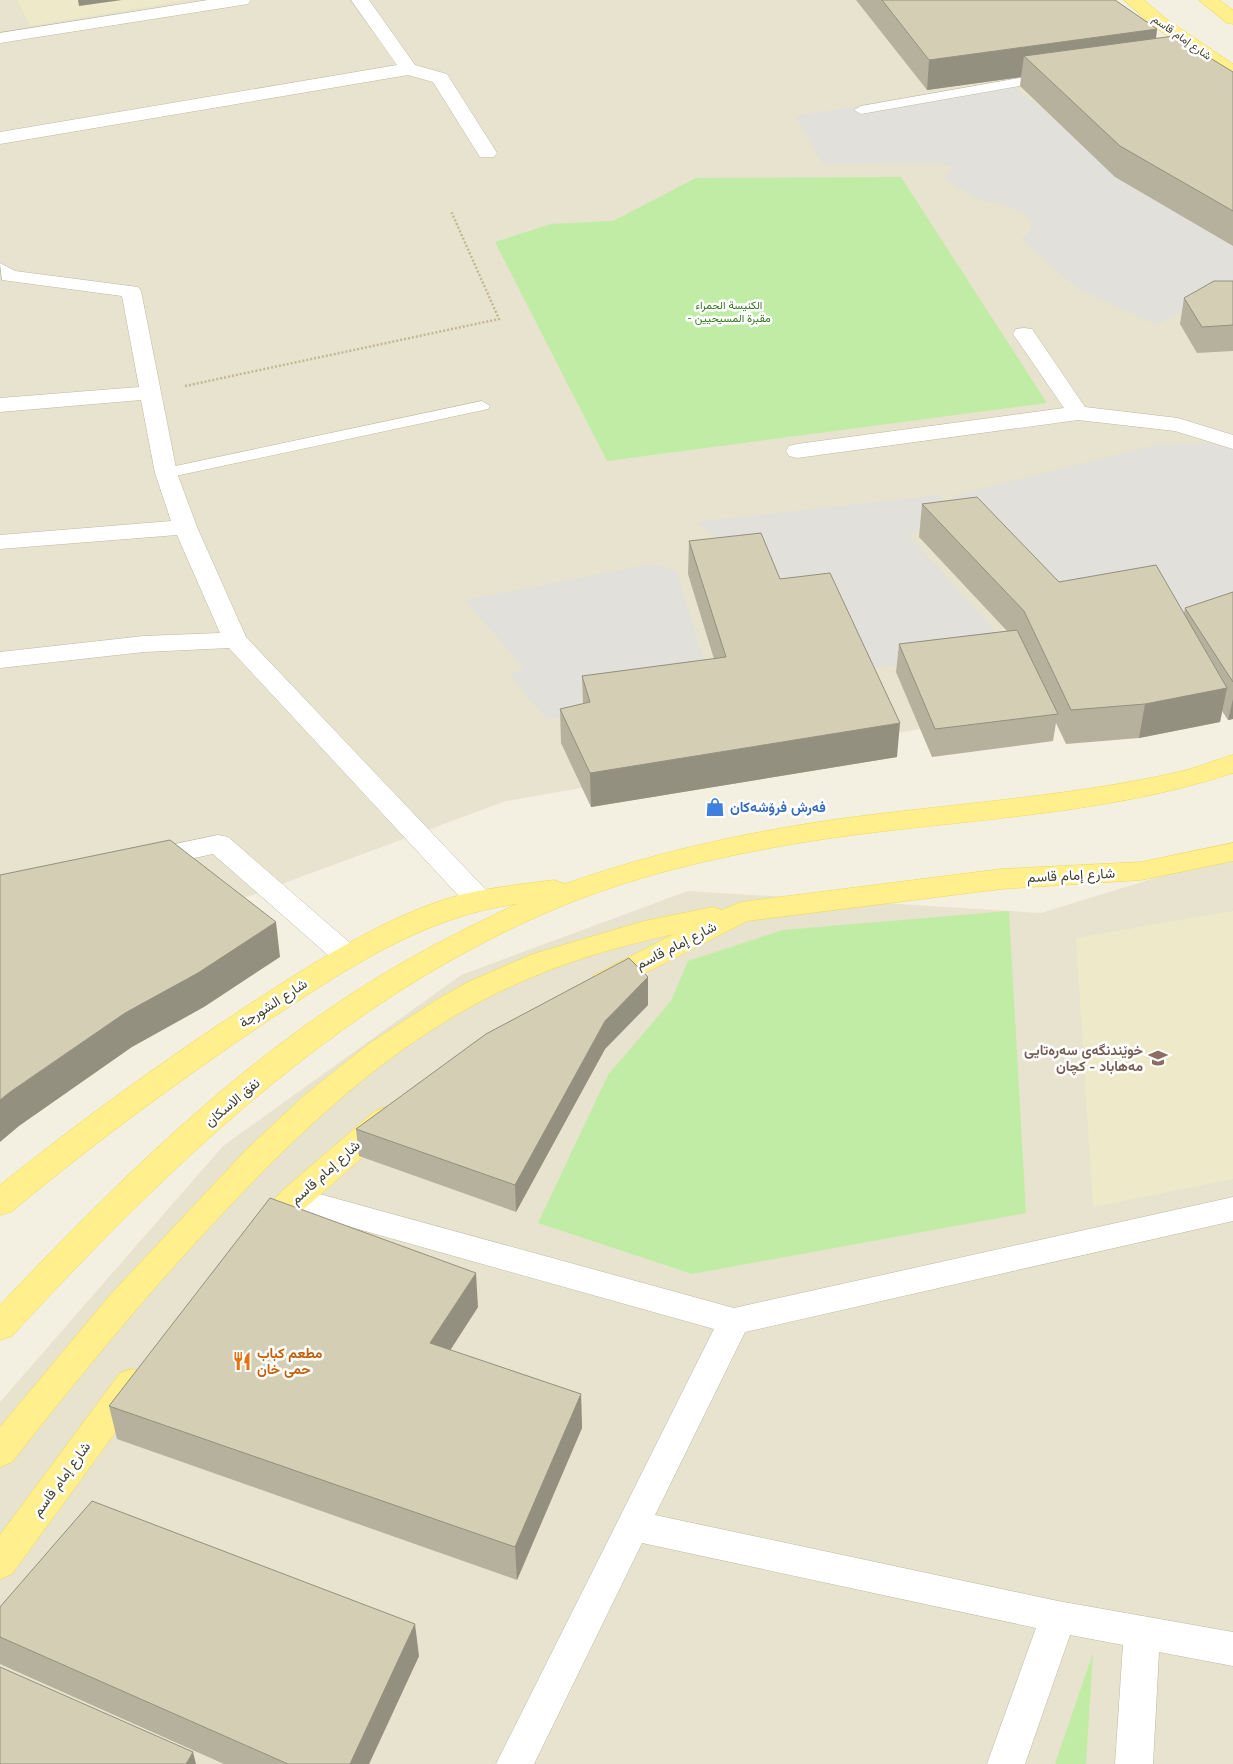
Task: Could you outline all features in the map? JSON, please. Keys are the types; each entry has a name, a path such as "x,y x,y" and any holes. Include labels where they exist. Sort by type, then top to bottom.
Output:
{"main road":[{"name":"شارع إمام قاسم","path":"1132,0 1200,51 1233,72"},
{"path":"1208,0 1233,19"},
{"path":"586,887 620,874 749,843 932,816 1105,795 1176,782 1233,764"},
{"name":"شارع إمام قاسم","path":"580,995 741,912 1001,879 1141,871 1233,852"},
{"name":"شارع الشورجة","path":"0,1203 104,1120 187,1060 347,956 426,918 479,900 586,887"},
{"name":"نفق الاسكان","path":"0,1327 113,1210 240,1094 366,999 407,973 500,923 538,905 586,887"},
{"path":"0,1452 126,1297 228,1187 308,1110 392,1041 449,1005 488,985 586,946 636,933 741,912"},
{"name":"شارع إمام قاسم","path":"245,1249 294,1199 344,1154 408,1101"},
{"name":"شارع إمام قاسم","path":"0,1563 151,1358"}],"street":[{"path":"0,38 242,0"},
{"path":"360,0 409,69"},
{"path":"0,138 409,69 440,78 487,153"},
{"path":"0,269 9,276 132,292 166,473 185,527 235,640 479,900"},
{"path":"1024,334 1078,413"},
{"path":"0,405 150,393"},
{"path":"797,451 1078,413 1178,425 1233,442"},
{"path":"0,542 185,527"},
{"path":"0,660 144,644 235,640"},
{"path":"123,864 218,844 347,956"},
{"path":"294,1199 734,1321 1233,1209"},
{"path":"515,1764 734,1321"},
{"path":"633,1526 1058,1617 1233,1649"},
{"path":"1006,1764 1058,1617"},
{"path":"1134,1764 1142,1633"}],"lane":[{"path":"1181,54 1200,51"},
{"path":"861,110 1065,74"},
{"path":"166,473 482,406"}],"path":[{"path":"150,393 499,319 451,210"}],"shaded area":[{"path":"0,0 999,0 1233,167 1233,658 995,716 506,801 25,979 0,1003"},
{"path":"17,0 188,0 30,26"},
{"path":"1007,83 1233,247 1233,297 1194,305 1157,325 1077,288 1021,239 1031,230 1031,222 1025,213 998,203 982,201 944,179 954,167 939,163 823,164 795,116"},
{"path":"1216,443 1233,448 1233,616 1057,609 952,496 1156,445"},
{"path":"939,495 963,522 908,534 1012,650 866,669 785,605 719,538 695,522"},
{"path":"652,564 676,570 712,686 548,720 509,675 524,668 465,600"},
{"path":"1233,854 1233,1764 0,1764 0,1402 223,1146 461,975 688,891 1041,913"},
{"name":"خوێندنگەی سەرەتایی مەهاباد - کچان","path":"1233,911 1233,1179 1093,1207 1076,938"}],"green space":[{"name":"الكنيسة الحمراء - مقبرة المسيحيين","path":"901,177 1047,403 607,461 495,242 551,224 613,221 696,178"},
{"path":"1009,911 1026,1213 692,1274 538,1223 608,1075 671,1001 688,961 783,930"},
{"path":"1093,1653 1086,1764 1055,1764"}],"building":[{"path":"882,0 1115,0 1157,29 929,60"},
{"path":"1174,36 1233,72 1233,211 1120,146 1024,56"},
{"path":"1214,281 1233,281 1233,325 1202,327 1184,298"},
{"path":"977,497 1059,582 1156,565 1227,688 1145,704 1071,710 1024,611 922,504"},
{"path":"761,533 780,579 830,573 900,723 590,773 560,709 590,702 582,676 726,657 689,541"},
{"path":"1233,592 1233,682 1185,608"},
{"path":"1017,630 1058,714 935,729 899,644"},
{"path":"170,840 276,922 198,973 125,1013 0,1100 0,875"},
{"path":"629,958 648,977 605,1021 515,1185 356,1129 486,1034"},
{"path":"270,1198 476,1273 430,1343 581,1394 515,1547 109,1406"},
{"path":"92,1501 415,1624 350,1764 288,1764 0,1637 0,1607"},
{"path":"0,1667 193,1752 186,1764 0,1764"}],"place":[{"name":"فەرش فرۆشەکان","path":"715,807"},
{"name":"خوێندنگەی سەرەتایی مەهاباد - کچان","path":"1158,1058"},
{"name":"مطعم كباب حمى خان","path":"242,1361"}]}
